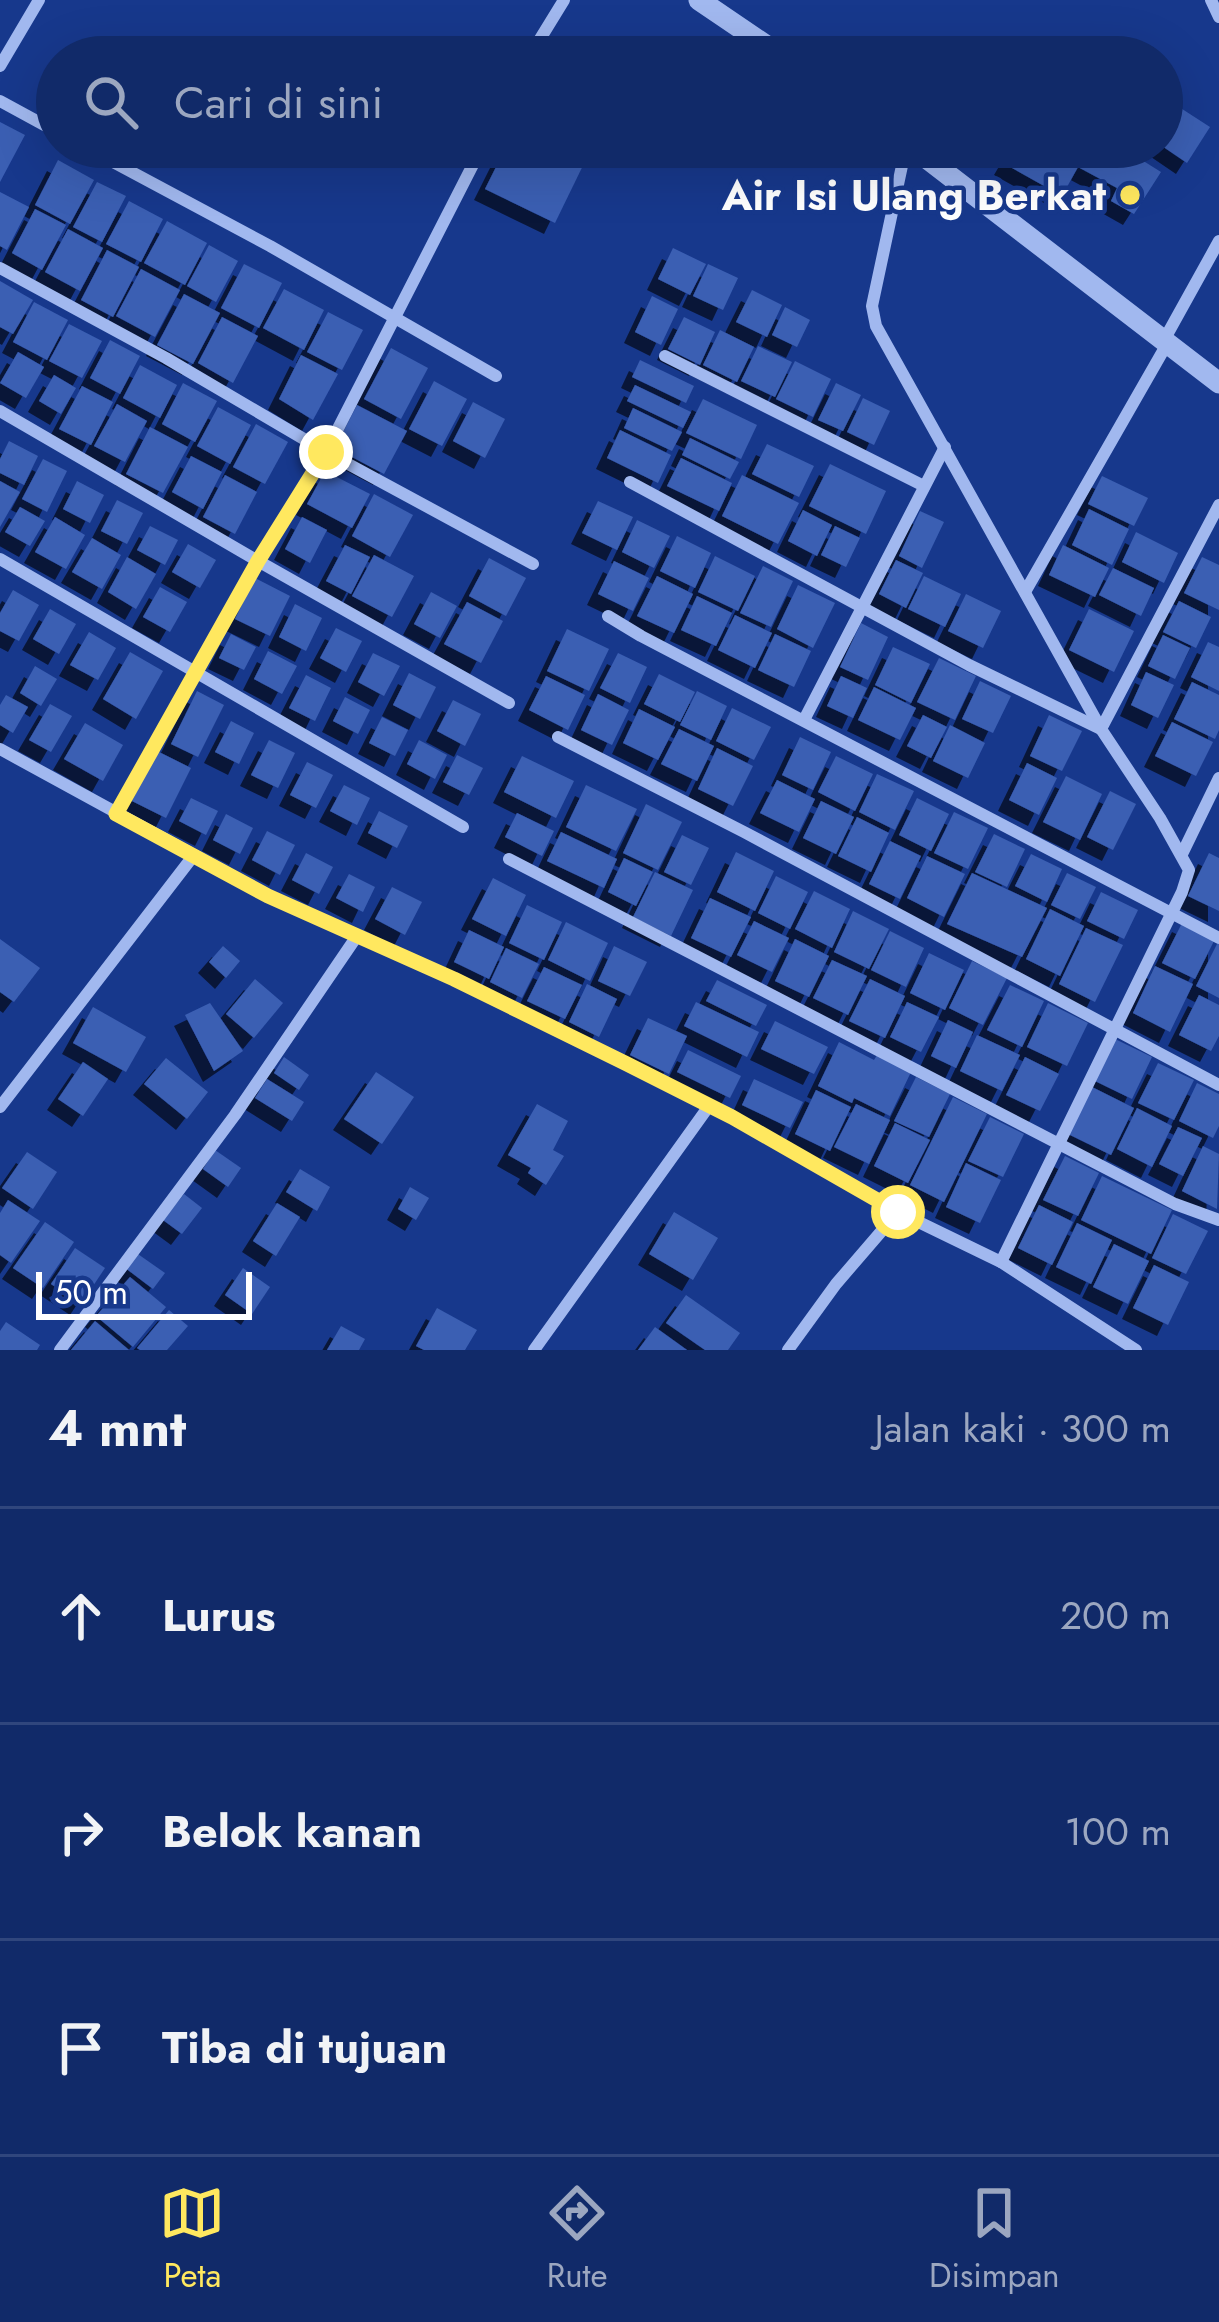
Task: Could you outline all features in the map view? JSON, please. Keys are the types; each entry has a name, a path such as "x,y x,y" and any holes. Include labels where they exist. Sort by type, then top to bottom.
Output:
{"street":[{"path":"0,66 39,0"},
{"path":"542,36 564,0"},
{"path":"699,0 722,7 757,36"},
{"path":"1211,0 1219,17"},
{"path":"0,101 36,121"},
{"path":"124,168 496,376"},
{"path":"116,814 258,561 326,452 472,168"},
{"path":"904,168 873,316 1101,729 1189,870 1172,914 1001,1262"},
{"path":"936,168 1219,383"},
{"path":"1025,592 1219,241"},
{"path":"0,268 533,564"},
{"path":"664,356 924,486"},
{"path":"0,411 509,704"},
{"path":"803,720 945,447"},
{"path":"630,482 970,665 1101,729"},
{"path":"1101,729 1219,505"},
{"path":"0,559 463,826"},
{"path":"608,616 1219,938"},
{"path":"558,737 1219,1085"},
{"path":"0,749 268,896 454,979 710,1106 898,1212 1001,1262 1136,1350"},
{"path":"1181,854 1218,783"},
{"path":"0,1107 194,855"},
{"path":"509,859 1175,1204 1219,1220"},
{"path":"60,1350 235,1114 357,936"},
{"path":"534,1350 710,1106"},
{"path":"788,1350 836,1284 898,1212"}],"building":[{"path":"1183,110 1210,127 1187,163 1183,160"},
{"path":"0,122 25,135 0,182"},
{"path":"54,168 72,168 94,180 70,224 35,205"},
{"path":"496,168 582,168 555,223 485,189"},
{"path":"1012,168 1077,168 1062,196"},
{"path":"1080,168 1155,168 1161,172 1134,214 1111,201 1117,188"},
{"path":"97,182 126,196 102,242 73,227"},
{"path":"0,192 29,207 7,250 0,246"},
{"path":"129,201 163,219 141,262 106,244"},
{"path":"35,209 66,225 42,270 12,253"},
{"path":"167,221 207,243 185,285 144,263"},
{"path":"68,229 103,248 80,291 45,272"},
{"path":"209,245 238,261 216,302 187,286"},
{"path":"673,248 706,264 690,295 658,279"},
{"path":"107,250 139,267 113,317 81,300"},
{"path":"244,264 282,283 259,328 221,308"},
{"path":"708,264 738,278 723,310 693,296"},
{"path":"141,269 180,290 155,337 116,316"},
{"path":"0,281 33,300 13,334 0,327"},
{"path":"284,289 324,310 304,350 263,328"},
{"path":"752,290 782,305 767,337 736,322"},
{"path":"184,294 220,313 193,364 157,345"},
{"path":"652,296 678,309 661,345 635,332"},
{"path":"34,302 68,320 47,360 13,342"},
{"path":"785,307 810,320 797,347 772,335"},
{"path":"328,312 363,330 342,370 307,352"},
{"path":"222,317 258,336 233,383 198,363"},
{"path":"684,317 715,332 700,365 668,349"},
{"path":"69,324 102,341 82,378 49,361"},
{"path":"720,330 754,347 737,382 703,365"},
{"path":"110,340 140,356 120,394 90,378"},
{"path":"758,346 792,362 775,397 741,381"},
{"path":"391,348 428,368 401,419 364,399"},
{"path":"18,352 44,367 26,398 0,383"},
{"path":"301,355 338,374 313,420 279,399"},
{"path":"640,360 694,386 686,403 632,377"},
{"path":"795,361 831,379 813,417 776,399"},
{"path":"140,365 177,385 160,418 123,398"},
{"path":"54,375 76,388 61,414 39,401"},
{"path":"434,381 467,399 442,446 409,429"},
{"path":"183,383 217,401 195,442 162,424"},
{"path":"836,383 861,395 843,431 818,420"},
{"path":"635,385 691,412 683,428 627,401"},
{"path":"82,386 113,402 91,445 59,429"},
{"path":"863,398 890,411 874,445 847,432"},
{"path":"703,399 757,425 741,459 686,433"},
{"path":"473,402 505,419 485,458 453,441"},
{"path":"117,404 147,421 125,462 94,446"},
{"path":"357,405 407,431 384,474 335,448"},
{"path":"218,407 251,425 230,464 197,446"},
{"path":"633,408 682,432 672,451 624,428"},
{"path":"256,424 288,442 265,484 233,467"},
{"path":"150,427 188,447 163,493 126,474"},
{"path":"620,430 671,455 658,483 607,458"},
{"path":"690,438 739,462 730,479 682,455"},
{"path":"9,441 38,456 24,485 0,473 0,459"},
{"path":"767,444 814,466 799,497 752,474"},
{"path":"191,456 222,472 203,509 172,492"},
{"path":"681,458 732,483 719,511 667,486"},
{"path":"43,459 67,471 47,512 22,499"},
{"path":"830,464 886,491 866,534 809,506"},
{"path":"325,471 370,494 352,528 307,504"},
{"path":"225,475 257,492 235,534 203,517"},
{"path":"742,475 799,503 778,544 722,516"},
{"path":"1102,476 1148,498 1134,526 1088,504"},
{"path":"0,481 20,492 0,527"},
{"path":"77,481 104,495 90,523 63,509"},
{"path":"374,494 413,515 390,557 352,536"},
{"path":"117,500 143,513 127,544 101,531"},
{"path":"598,501 633,517 617,550 582,533"},
{"path":"20,507 45,521 30,546 5,532"},
{"path":"1089,509 1129,529 1112,565 1072,545"},
{"path":"803,510 832,525 817,556 788,541"},
{"path":"920,511 944,522 922,568 899,556"},
{"path":"55,517 85,535 66,569 35,552"},
{"path":"302,517 327,530 310,563 285,549"},
{"path":"637,520 670,536 654,568 622,552"},
{"path":"150,526 178,540 165,565 137,550"},
{"path":"835,526 860,538 846,567 821,555"},
{"path":"1136,532 1178,553 1164,583 1122,562"},
{"path":"677,536 711,553 695,588 660,571"},
{"path":"92,538 121,555 102,589 72,572"},
{"path":"188,544 216,560 200,588 172,572"},
{"path":"345,545 370,557 351,594 326,581"},
{"path":"1063,545 1109,568 1095,597 1049,575"},
{"path":"374,555 414,576 392,617 352,596"},
{"path":"715,556 755,576 738,611 698,592"},
{"path":"127,557 156,574 136,609 108,592"},
{"path":"1202,557 1219,565 1219,610 1184,593"},
{"path":"489,558 526,578 506,616 469,596"},
{"path":"896,560 923,573 906,608 879,594"},
{"path":"614,561 649,578 633,611 598,594"},
{"path":"763,566 793,581 771,627 740,613"},
{"path":"1113,568 1154,588 1141,616 1099,595"},
{"path":"657,576 693,594 674,633 637,616"},
{"path":"924,576 961,594 945,627 908,609"},
{"path":"255,578 290,596 270,636 235,619"},
{"path":"798,585 835,603 813,648 777,629"},
{"path":"160,587 187,602 170,632 143,617"},
{"path":"13,590 39,605 19,641 0,631 0,613"},
{"path":"431,592 457,606 440,638 414,624"},
{"path":"966,594 1001,611 983,648 948,631"},
{"path":"697,596 732,613 716,646 681,630"},
{"path":"1179,601 1211,617 1196,648 1163,632"},
{"path":"467,602 503,621 481,663 444,644"},
{"path":"295,604 322,618 306,651 279,637"},
{"path":"50,609 76,624 59,654 33,639"},
{"path":"1089,609 1134,631 1114,672 1069,650"},
{"path":"735,615 772,633 755,668 718,650"},
{"path":"861,623 888,637 868,680 840,667"},
{"path":"336,628 362,641 346,672 320,658"},
{"path":"567,629 609,649 589,691 547,671"},
{"path":"89,632 116,648 98,680 70,665"},
{"path":"231,634 256,647 244,670 219,658"},
{"path":"775,634 811,651 794,687 758,670"},
{"path":"1163,635 1190,648 1175,679 1148,666"},
{"path":"1208,642 1219,647 1219,691 1191,677"},
{"path":"893,647 930,664 911,703 875,685"},
{"path":"268,651 297,666 282,694 254,679"},
{"path":"130,652 163,671 136,719 103,699"},
{"path":"373,653 400,666 384,696 358,682"},
{"path":"618,653 647,667 630,703 600,688"},
{"path":"939,658 976,676 955,720 917,702"},
{"path":"35,666 57,679 41,706 20,693"},
{"path":"1146,672 1174,685 1158,718 1131,705"},
{"path":"409,673 436,687 420,719 393,705"},
{"path":"659,674 695,692 680,722 644,704"},
{"path":"306,675 331,688 315,721 289,708"},
{"path":"546,676 585,695 568,730 529,710"},
{"path":"841,676 867,688 853,718 827,706"},
{"path":"980,681 1011,696 993,733 962,719"},
{"path":"1192,682 1219,695 1215,739 1174,719"},
{"path":"874,687 916,708 900,740 858,720"},
{"path":"197,691 224,705 198,757 171,744"},
{"path":"697,691 727,706 711,740 680,725"},
{"path":"598,694 629,710 612,745 581,730"},
{"path":"6,695 28,707 13,733 0,725 0,705"},
{"path":"345,697 370,710 358,734 333,721"},
{"path":"453,700 481,714 465,746 437,731"},
{"path":"50,704 72,716 51,752 29,740"},
{"path":"732,708 771,727 754,760 716,741"},
{"path":"639,709 675,727 658,760 623,743"},
{"path":"923,715 947,727 931,758 907,746"},
{"path":"1049,715 1082,731 1062,771 1030,756"},
{"path":"382,717 408,730 395,756 369,743"},
{"path":"231,721 254,733 239,764 215,752"},
{"path":"1172,722 1213,742 1196,776 1155,756"},
{"path":"85,723 123,745 103,781 64,759"},
{"path":"950,725 985,743 968,778 933,761"},
{"path":"679,729 714,746 697,781 661,764"},
{"path":"800,737 831,752 813,790 782,775"},
{"path":"269,740 295,753 278,788 251,775"},
{"path":"419,740 447,755 435,779 407,764"},
{"path":"717,748 753,766 733,806 698,789"},
{"path":"157,751 191,768 166,818 132,801"},
{"path":"457,755 483,768 469,795 443,782"},
{"path":"522,756 574,781 556,818 504,792"},
{"path":"836,756 873,774 855,811 818,792"},
{"path":"307,762 333,775 316,808 290,795"},
{"path":"1027,763 1057,778 1039,815 1009,800"},
{"path":"877,774 914,791 895,830 859,812"},
{"path":"1066,776 1102,794 1080,840 1043,822"},
{"path":"777,780 815,799 799,832 760,813"},
{"path":"344,785 370,798 357,825 330,811"},
{"path":"586,785 637,809 616,851 566,827"},
{"path":"1110,791 1136,804 1113,850 1087,837"},
{"path":"191,798 218,811 206,835 179,821"},
{"path":"917,798 949,814 931,851 899,835"},
{"path":"821,801 854,817 836,854 803,838"},
{"path":"646,804 682,822 658,870 623,853"},
{"path":"379,811 408,826 397,848 368,833"},
{"path":"954,812 988,828 968,869 934,853"},
{"path":"517,813 554,831 542,856 505,837"},
{"path":"226,814 253,828 240,854 213,840"},
{"path":"857,817 889,833 871,872 838,856"},
{"path":"267,831 295,845 280,875 252,860"},
{"path":"561,832 617,859 604,888 547,861"},
{"path":"994,834 1025,849 1007,887 975,872"},
{"path":"682,835 709,848 691,885 664,872"},
{"path":"890,841 921,856 900,899 869,884"},
{"path":"736,852 774,871 755,911 717,892"},
{"path":"306,853 333,867 319,894 292,880"},
{"path":"1209,853 1219,858 1219,911 1188,896"},
{"path":"1031,854 1062,869 1047,902 1015,886"},
{"path":"927,856 965,874 944,917 907,898"},
{"path":"624,858 653,872 636,906 608,892"},
{"path":"655,872 693,890 671,936 633,917"},
{"path":"972,873 1047,908 1022,957 947,924"},
{"path":"1067,873 1096,887 1080,919 1051,905"},
{"path":"349,874 375,887 363,912 336,898"},
{"path":"776,876 808,892 790,929 758,913"},
{"path":"493,878 526,895 506,936 472,919"},
{"path":"392,887 422,902 405,935 375,919"},
{"path":"814,891 850,909 832,948 795,929"},
{"path":"1101,892 1138,910 1124,939 1087,921"},
{"path":"710,898 751,917 731,957 691,938"},
{"path":"527,905 562,922 544,960 509,943"},
{"path":"1050,909 1084,926 1060,976 1026,959"},
{"path":"853,911 889,929 869,969 834,952"},
{"path":"754,921 789,938 772,972 737,955"},
{"path":"1183,921 1216,937 1195,979 1162,963"},
{"path":"566,922 608,943 590,981 548,960"},
{"path":"1086,928 1123,945 1095,1002 1059,984"},
{"path":"469,930 504,947 489,979 454,962"},
{"path":"890,931 924,948 906,987 871,970"},
{"path":"0,939 40,968 14,1002 0,992"},
{"path":"795,939 829,956 809,997 775,981"},
{"path":"1219,940 1219,998 1196,986"},
{"path":"223,946 240,961 226,978 209,962"},
{"path":"614,946 647,962 630,996 598,981"},
{"path":"506,948 539,964 522,998 490,982"},
{"path":"929,953 964,970 945,1010 910,993"},
{"path":"832,960 867,976 848,1015 813,998"},
{"path":"972,961 1007,978 983,1025 949,1008"},
{"path":"1155,966 1193,984 1170,1032 1133,1013"},
{"path":"544,967 582,985 565,1019 527,1001"},
{"path":"255,979 283,1003 254,1038 226,1014"},
{"path":"870,979 905,996 885,1038 849,1021"},
{"path":"717,980 767,1005 756,1026 706,1001"},
{"path":"587,984 617,999 599,1037 569,1022"},
{"path":"1010,985 1044,1001 1022,1047 987,1030"},
{"path":"1199,995 1219,1005 1219,1036 1211,1051 1179,1035"},
{"path":"696,1002 759,1032 747,1057 684,1026"},
{"path":"907,1002 939,1017 921,1052 890,1037"},
{"path":"210,1003 243,1051 214,1071 185,1015"},
{"path":"1048,1003 1088,1023 1067,1066 1027,1047"},
{"path":"93,1007 146,1037 126,1072 73,1043"},
{"path":"648,1018 687,1036 669,1074 630,1055"},
{"path":"948,1020 973,1032 956,1068 931,1056"},
{"path":"775,1021 828,1047 814,1074 761,1049"},
{"path":"977,1035 1020,1055 1002,1091 960,1071"},
{"path":"1115,1039 1152,1057 1132,1099 1095,1081"},
{"path":"839,1042 911,1072 890,1116 818,1086"},
{"path":"688,1050 741,1076 730,1098 677,1072"},
{"path":"284,1057 309,1075 299,1090 274,1073"},
{"path":"1025,1057 1059,1074 1040,1111 1006,1095"},
{"path":"166,1058 208,1092 187,1119 144,1084"},
{"path":"83,1062 108,1079 83,1116 58,1099"},
{"path":"1158,1063 1194,1080 1174,1120 1138,1103"},
{"path":"376,1072 414,1097 382,1144 344,1119"},
{"path":"916,1077 950,1094 929,1137 894,1121"},
{"path":"267,1079 304,1102 292,1121 255,1098"},
{"path":"754,1079 803,1102 790,1128 742,1105"},
{"path":"1197,1083 1219,1094 1219,1126 1213,1138 1179,1121"},
{"path":"1090,1086 1134,1108 1111,1155 1066,1133"},
{"path":"816,1090 851,1107 830,1151 795,1134"},
{"path":"953,1097 987,1114 944,1202 910,1185"},
{"path":"537,1104 568,1121 553,1150 564,1156 546,1185 528,1173 531,1168 508,1155"},
{"path":"856,1104 890,1120 869,1164 834,1147"},
{"path":"1137,1108 1172,1126 1152,1167 1117,1149"},
{"path":"990,1117 1024,1134 1003,1177 968,1161"},
{"path":"895,1123 930,1140 908,1183 874,1166"},
{"path":"1178,1127 1202,1138 1183,1176 1159,1164"},
{"path":"1203,1146 1219,1154 1217,1209 1182,1191"},
{"path":"215,1150 241,1168 228,1187 203,1169"},
{"path":"27,1152 57,1172 33,1209 2,1188"},
{"path":"1065,1156 1099,1173 1078,1216 1043,1200"},
{"path":"966,1163 1001,1180 980,1223 946,1207"},
{"path":"300,1169 330,1187 317,1211 286,1192"},
{"path":"1102,1176 1172,1210 1151,1254 1081,1220"},
{"path":"410,1187 429,1198 416,1220 398,1209"},
{"path":"184,1194 202,1208 182,1234 163,1220"},
{"path":"8,1200 40,1221 11,1263 0,1255 0,1213"},
{"path":"277,1203 300,1217 276,1256 253,1241"},
{"path":"1039,1205 1073,1222 1052,1265 1018,1248"},
{"path":"674,1212 718,1238 693,1280 649,1254"},
{"path":"1173,1214 1208,1231 1186,1274 1152,1258"},
{"path":"45,1222 74,1242 43,1288 13,1268"},
{"path":"1077,1223 1112,1240 1091,1284 1056,1267"},
{"path":"1114,1244 1149,1261 1128,1304 1093,1287"},
{"path":"75,1248 105,1268 81,1304 51,1284"},
{"path":"135,1252 165,1273 153,1289 124,1267"},
{"path":"1154,1265 1189,1282 1168,1325 1133,1308"},
{"path":"243,1268 270,1287 252,1314 225,1295"},
{"path":"130,1277 166,1307 133,1347 96,1316"},
{"path":"686,1295 740,1333 728,1350 705,1350 666,1323"},
{"path":"437,1308 477,1330 465,1350 416,1346"},
{"path":"169,1310 188,1326 167,1350 137,1348"},
{"path":"95,1321 129,1350 71,1350"},
{"path":"6,1322 40,1345 37,1350 0,1350 0,1331"},
{"path":"341,1326 365,1339 359,1350 327,1350"},
{"path":"655,1327 687,1350 638,1350"}],"place":[{"name":"Air Isi Ulang Berkat","path":"1130,195"}],"route":[{"path":"326,452 258,561 116,814 268,896 454,979 732,1117 898,1212"}]}
